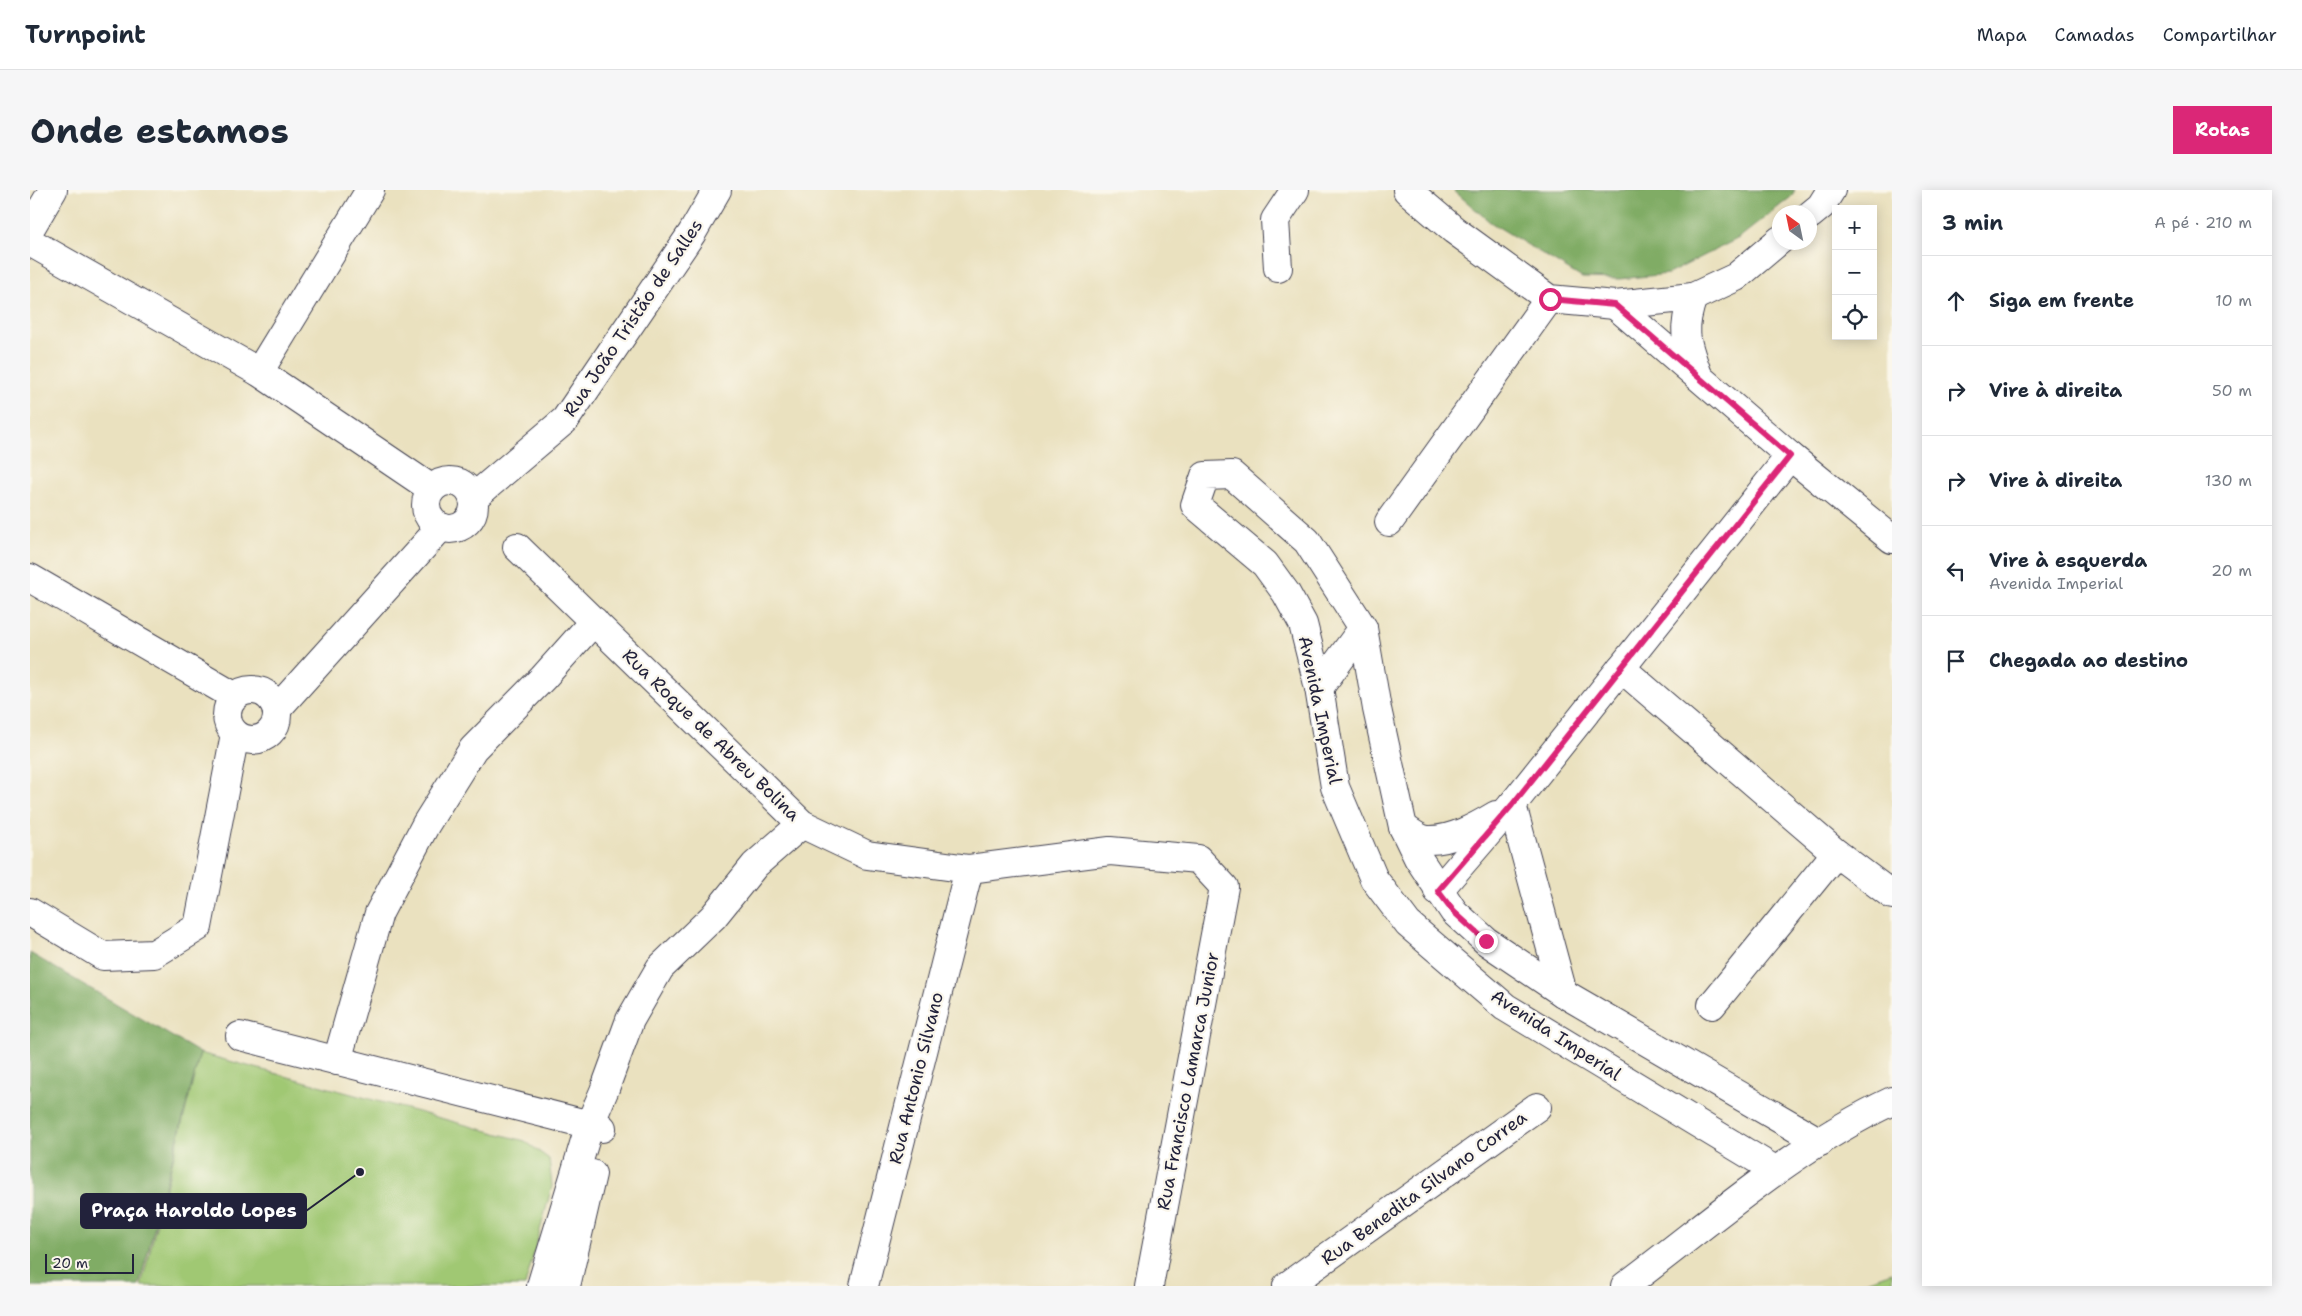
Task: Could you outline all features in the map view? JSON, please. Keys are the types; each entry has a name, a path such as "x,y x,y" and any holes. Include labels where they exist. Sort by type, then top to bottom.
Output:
{"street":[{"path":"30,229 53,190"},
{"path":"259,372 370,190"},
{"name":"Rua João Tristão de Salles","path":"473,498 565,420 692,233 717,190"},
{"path":"1278,268 1275,220 1294,190"},
{"path":"1407,190 1454,230 1550,299 1615,305 1693,297 1736,277 1772,247"},
{"path":"1817,209 1831,190"},
{"path":"30,242 259,372 432,489"},
{"path":"1693,297 1686,319 1686,343 1698,375"},
{"path":"1388,522 1550,299"},
{"path":"1615,305 1790,456 1892,539"},
{"path":"1438,891 1512,805 1790,456"},
{"name":"Avenida Imperial","path":"1775,1170 1505,1007 1408,924 1374,879 1335,787 1319,688 1303,624 1286,593 1265,564 1195,505 1206,476 1232,475 1307,541 1363,628 1377,710 1402,827 1438,891 1454,912 1486,941 1563,993 1820,1142"},
{"path":"455,481 467,487 473,498 474,510 466,523 452,529 441,527 432,520 428,513 427,498 432,489 442,483 455,481"},
{"path":"277,709 441,527"},
{"name":"Rua Roque de Abreu Bolina","path":"517,547 802,824 867,856 969,869 1110,851 1198,859 1224,887"},
{"path":"30,578 234,696"},
{"path":"337,1061 379,913 426,824 473,749 543,678 594,621"},
{"path":"1319,688 1363,628"},
{"path":"1621,668 1836,853 1892,895"},
{"path":"249,689 257,690 271,698 277,709 277,721 267,735 251,740 235,734 226,720 229,703 234,696 249,689"},
{"path":"30,912 104,956 154,954 198,927 235,734"},
{"path":"1402,827 1425,840 1443,838 1474,828 1512,805"},
{"path":"1512,805 1563,993"},
{"path":"566,1286 604,1092 630,1020 660,968 713,917 755,865 802,824"},
{"path":"1712,1005 1836,853"},
{"name":"Rua Antonio Silvano","path":"864,1286 969,869"},
{"name":"Rua Francisco Lamarca Junior","path":"1154,1283 1224,887"},
{"path":"240,1036 596,1126"},
{"path":"1625,1286 1775,1170 1892,1101"},
{"name":"Rua Benedita Silvano Correa","path":"1287,1286 1537,1107"},
{"path":"540,1286 596,1126"}],"green space":[{"path":"1453,190 1795,190 1791,197 1781,205 1772,205 1772,212 1739,238 1668,274 1619,279 1582,278 1490,222"},
{"path":"30,953 200,1053 139,1286 30,1286"},
{"path":"200,1053 525,1141 549,1159 552,1186 525,1286 141,1286"},
{"path":"1892,1272 1892,1286 1851,1286"}],"place":[{"name":"Praça Haroldo Lopes","path":"360,1172"}],"route":[{"path":"1486,941 1454,912 1438,891 1512,805 1790,456 1615,305 1550,299"}]}
